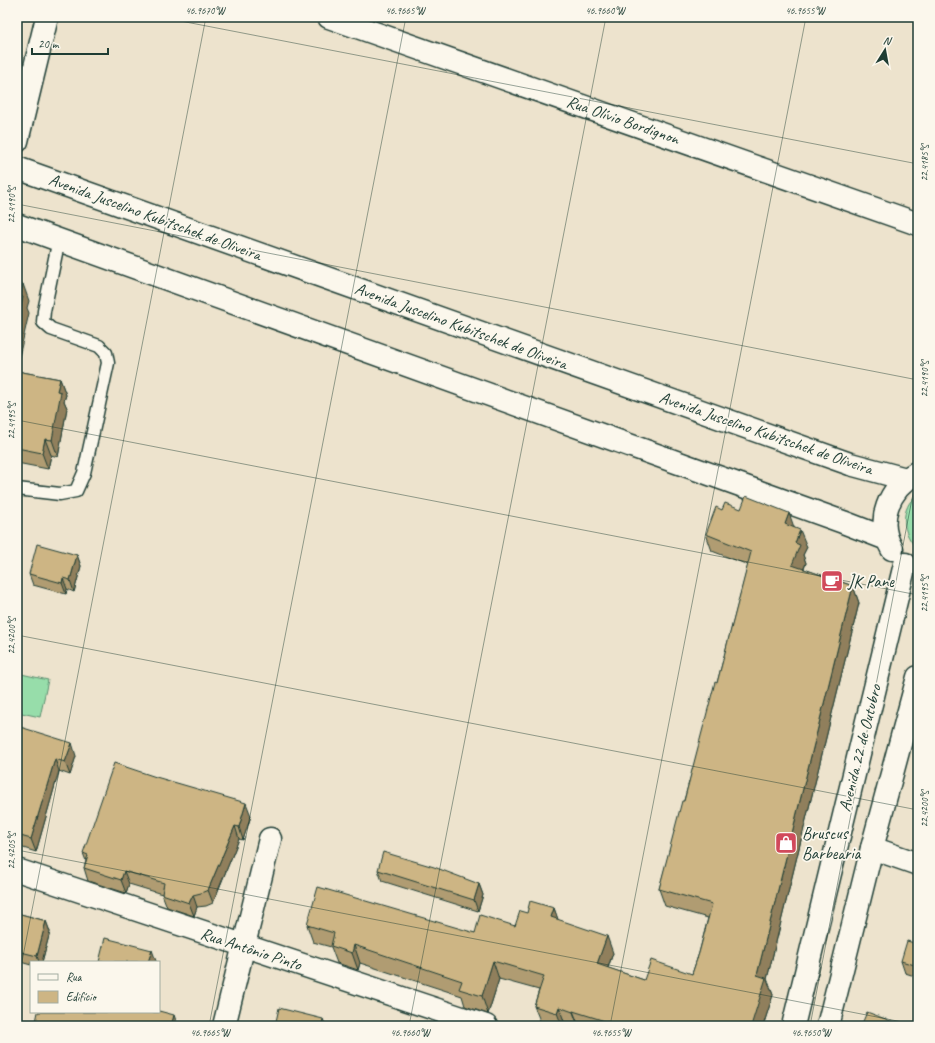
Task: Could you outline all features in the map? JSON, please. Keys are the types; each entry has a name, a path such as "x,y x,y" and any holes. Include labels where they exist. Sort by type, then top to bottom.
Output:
{"street":[{"path":"17,141 47,17"},
{"name":"Rua Olívio Bordignon","path":"329,17 918,224"},
{"name":"Avenida Juscelino Kubitschek de Oliveira","path":"17,168 850,464 912,475"},
{"path":"17,225 888,539"},
{"path":"912,475 898,487 887,506 885,517 885,528 894,553 912,568"},
{"name":"Avenida 22 de Outubro","path":"793,1026 912,568"},
{"path":"828,1026 872,848 918,677"},
{"path":"224,1026 270,839"},
{"path":"872,848 918,864"},
{"name":"Rua Antônio Pinto","path":"17,870 486,1026"}],"lane":[{"path":"17,489 60,494 76,491 84,473 108,363 106,353 99,346 51,328 43,322 59,239"}],"green space":[{"path":"918,494 918,549 908,536 904,521 908,506"},
{"path":"17,673 48,680 40,717 17,712"}],"building":[{"path":"17,283 23,284 20,296 23,297 17,324"},
{"path":"17,371 60,379 57,391 61,392 52,440 45,439 42,453 17,448"},
{"path":"746,496 789,513 785,524 800,530 795,543 800,545 792,565 853,586 757,975 766,978 751,1026 738,1026 729,1023 728,1026 621,1026 559,1007 557,1013 534,1006 544,976 493,961 482,996 459,989 462,981 354,945 352,953 331,946 334,933 307,925 318,887 475,933 480,915 515,926 520,911 527,913 530,901 554,908 551,917 607,936 597,964 644,980 651,960 692,974 712,904 659,889 715,682 717,683 751,552 706,534 716,507 722,510 725,503 741,509"},
{"path":"37,544 77,555 70,580 63,578 62,583 29,574"},
{"path":"17,726 72,743 65,762 55,759 31,839 17,835"},
{"path":"114,763 156,777 246,803 239,827 235,826 208,890 193,895 189,903 162,894 164,883 124,871 121,880 84,868 88,855 83,853"},
{"path":"918,779 918,788 915,788"},
{"path":"383,852 434,867 479,884 474,900 378,870"},
{"path":"17,913 46,921 37,956 17,951"},
{"path":"105,938 152,950 148,961 99,961"},
{"path":"907,941 918,944 918,966 901,961"},
{"path":"279,1008 323,1019 322,1024 333,1026 275,1026"},
{"path":"160,1011 174,1015 171,1026 35,1026 38,1013 160,1013"},
{"path":"867,1012 904,1026 861,1026"}],"place":[{"name":"JK Pane","path":"832,581"},
{"name":"Bruscus Barbearia","path":"786,843"}]}
